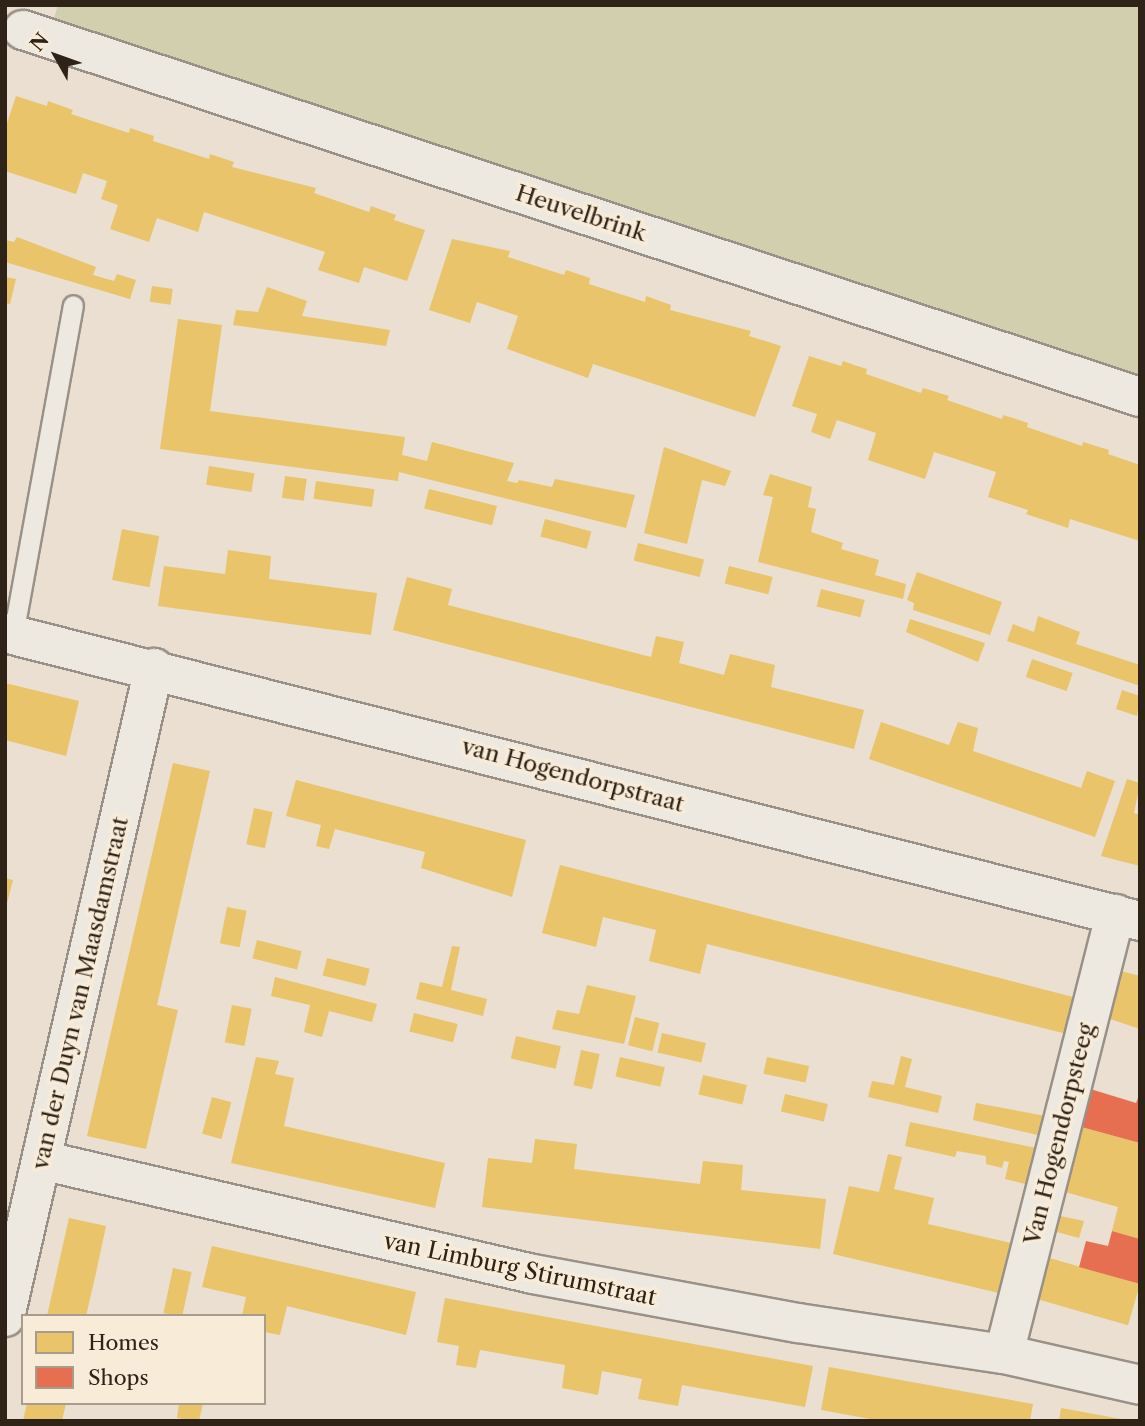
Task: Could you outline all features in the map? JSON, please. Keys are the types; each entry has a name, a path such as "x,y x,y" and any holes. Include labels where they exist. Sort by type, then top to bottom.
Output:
{"street":[{"name":"Heuvelbrink","path":"23,30 1140,397"},
{"name":"van Hogendorpstraat","path":"9,634 154,668 1127,918"},
{"name":"van der Duyn van Maasdamstraat","path":"5,1317 154,668"},
{"name":"Van Hogendorpsteeg","path":"1004,1354 1127,918"},
{"name":"van Limburg Stirumstraat","path":"41,1160 533,1274 798,1323 1004,1354 1140,1385"}],"lane":[{"path":"9,634 73,305"}],"shaded area":[{"path":"58,5 1140,5 1140,375 54,18"}],"building: Homes":[{"path":"16,96 47,106 48,101 73,110 71,114 129,133 130,128 154,136 153,141 209,159 210,154 234,162 232,167 316,188 314,193 369,212 371,206 396,215 394,220 425,230 407,281 364,267 359,283 318,270 325,252 204,212 198,232 157,218 149,242 110,229 118,205 101,199 107,181 83,173 76,194 5,171 5,129"},
{"path":"17,237 96,267 93,275 114,281 117,274 136,280 130,299 5,262 5,240 14,242"},
{"path":"452,239 510,251 508,257 564,275 566,270 590,278 589,284 645,302 646,296 671,305 670,310 751,331 749,336 781,346 755,417 593,364 588,378 507,349 518,316 477,302 470,323 429,310"},
{"path":"5,277 16,279 10,304 5,303"},
{"path":"152,286 173,289 171,305 150,302"},
{"path":"267,287 307,301 302,316 390,330 386,346 233,325 236,310 258,312"},
{"path":"178,319 222,325 210,411 405,437 402,455 427,461 432,442 514,463 507,481 517,483 519,480 552,487 555,479 635,495 626,528 399,472 398,481 160,449"},
{"path":"809,356 841,366 843,361 867,369 866,374 921,393 923,388 949,396 947,400 1002,419 1003,415 1028,423 1027,427 1082,446 1083,442 1109,450 1108,454 1140,465 1140,541 1070,519 1068,528 1026,514 1028,510 988,497 996,472 934,452 925,479 868,460 876,433 837,420 830,439 811,432 817,414 792,406"},
{"path":"664,447 731,471 725,486 702,480 687,544 644,533"},
{"path":"209,466 254,473 251,492 206,485"},
{"path":"770,474 812,487 808,507 816,509 811,532 843,543 841,549 879,560 875,575 906,584 903,599 758,562 773,497 763,495"},
{"path":"285,476 307,479 304,501 282,498"},
{"path":"316,481 374,489 372,507 313,499"},
{"path":"429,489 497,506 492,525 424,508"},
{"path":"545,519 591,531 587,549 540,536"},
{"path":"122,529 159,536 149,587 112,580"},
{"path":"638,543 704,559 700,577 634,560"},
{"path":"228,550 271,556 269,579 377,593 371,635 158,606 164,566 225,574"},
{"path":"729,566 773,577 768,594 725,583"},
{"path":"917,572 1002,602 990,635 913,610 914,603 907,600"},
{"path":"407,577 452,589 448,605 651,657 656,636 684,642 679,663 724,675 730,654 775,665 771,687 864,710 854,749 393,630"},
{"path":"821,589 865,600 860,617 817,606"},
{"path":"1038,616 1080,632 1076,644 1140,665 1140,686 1007,641 1013,624 1034,632"},
{"path":"910,619 985,643 978,662 906,632"},
{"path":"1032,659 1073,673 1066,691 1026,677"},
{"path":"5,683 79,701 66,756 5,740"},
{"path":"1122,690 1140,696 1137,716 1116,709"},
{"path":"881,722 949,745 958,722 978,728 973,751 1081,788 1087,771 1115,781 1095,837 869,759"},
{"path":"173,763 210,771 157,1005 178,1010 146,1149 87,1136"},
{"path":"1127,779 1140,783 1134,813 1140,815 1140,866 1101,856"},
{"path":"296,780 526,840 512,897 421,868 425,852 335,829 329,849 316,846 321,825 286,816"},
{"path":"254,808 273,812 265,848 246,844"},
{"path":"560,865 1081,999 1071,1035 707,944 700,974 649,961 656,930 603,917 596,947 542,933"},
{"path":"5,878 13,880 6,907 5,907"},
{"path":"227,907 247,911 240,947 220,943"},
{"path":"257,940 302,951 297,970 252,958"},
{"path":"452,946 460,947 451,990 487,999 483,1016 416,999 420,982 442,987"},
{"path":"327,958 370,969 365,986 323,975"},
{"path":"1113,969 1140,976 1140,1029 1101,1016"},
{"path":"275,977 377,1004 372,1022 329,1011 322,1037 304,1032 310,1005 271,996"},
{"path":"587,985 636,996 624,1044 552,1029 557,1010 579,1014"},
{"path":"232,1005 252,1009 244,1046 225,1042"},
{"path":"414,1013 458,1024 453,1042 409,1031"},
{"path":"635,1017 659,1023 652,1051 628,1045"},
{"path":"662,1033 706,1043 701,1063 658,1052"},
{"path":"516,1036 561,1046 556,1069 511,1058"},
{"path":"581,1050 600,1054 592,1089 574,1085"},
{"path":"901,1056 912,1059 905,1087 942,1096 938,1113 868,1097 872,1081 894,1085"},
{"path":"256,1057 279,1061 275,1074 294,1078 284,1126 445,1163 435,1208 231,1163"},
{"path":"620,1057 665,1067 660,1087 616,1076"},
{"path":"767,1057 809,1066 806,1083 763,1074"},
{"path":"703,1075 747,1085 742,1105 699,1094"},
{"path":"785,1094 828,1104 824,1121 781,1112"},
{"path":"212,1097 231,1102 221,1139 202,1134"},
{"path":"976,1103 1051,1117 1046,1137 973,1120"},
{"path":"910,1122 1041,1149 1033,1186 1005,1179 1009,1162 1004,1161 1002,1168 986,1164 986,1156 957,1151 955,1157 905,1146"},
{"path":"1074,1125 1140,1143 1140,1239 1112,1231 1118,1207 1058,1190"},
{"path":"535,1139 577,1144 574,1169 614,1174 700,1184 703,1161 743,1165 741,1190 826,1199 820,1249 482,1207 488,1158 532,1163"},
{"path":"888,1154 902,1157 894,1189 934,1198 928,1224 1011,1243 999,1293 833,1254 849,1186 879,1192"},
{"path":"1051,1214 1084,1221 1079,1238 1046,1229"},
{"path":"69,1218 106,1226 86,1314 47,1314"},
{"path":"212,1246 416,1292 406,1335 287,1306 280,1335 266,1332 266,1314 242,1314 246,1297 202,1287"},
{"path":"1039,1255 1140,1284 1128,1325 1027,1296"},
{"path":"173,1268 192,1272 183,1314 163,1313"},
{"path":"445,1298 813,1366 805,1407 682,1385 678,1406 638,1399 642,1379 602,1371 598,1395 562,1388 565,1365 480,1350 476,1368 456,1365 459,1346 437,1342"},
{"path":"829,1367 1033,1404 1030,1421 881,1421 821,1410"},
{"path":"27,1405 66,1405 62,1421 23,1421"},
{"path":"179,1405 203,1405 199,1421 177,1418"},
{"path":"1061,1408 1121,1419 1121,1421 1059,1421"}],"building: Shops":[{"path":"1084,1087 1136,1103 1140,1093 1140,1143 1074,1125"},
{"path":"1112,1231 1140,1239 1140,1284 1079,1267 1086,1241 1108,1246"}]}
